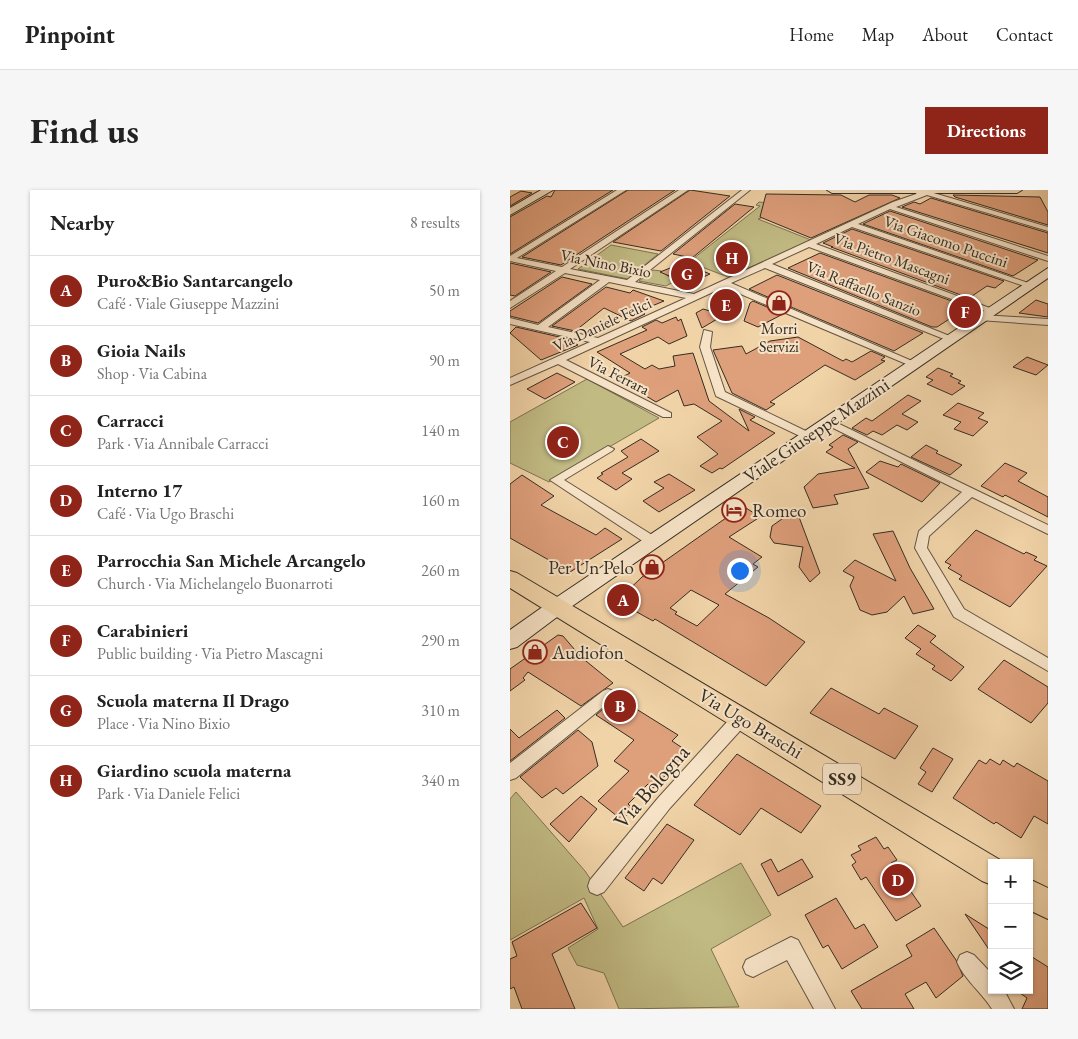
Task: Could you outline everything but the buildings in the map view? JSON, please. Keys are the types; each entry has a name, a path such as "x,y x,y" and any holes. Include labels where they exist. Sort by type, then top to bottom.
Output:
{"main road":[{"name":"Via Ugo Braschi","path":"510,578 742,717 988,869"},
{"path":"1033,896 1048,905"}],"street":[{"path":"510,211 548,190"},
{"path":"510,259 622,190"},
{"path":"510,305 684,190"},
{"path":"629,283 746,190"},
{"path":"832,190 910,192 1016,190"},
{"name":"Via Daniele Felici","path":"893,205 910,192"},
{"path":"927,192 1048,229"},
{"name":"Via Daniele Felici","path":"510,382 893,205 927,192"},
{"path":"893,205 1048,258"},
{"name":"Via Giacomo Puccini","path":"852,225 1030,285"},
{"name":"Via Pietro Mascagni","path":"809,244 987,314 1048,322"},
{"name":"Via Nino Bixio","path":"510,259 696,297"},
{"name":"Via Raffaello Sanzio","path":"766,265 952,339"},
{"name":"Viale Giuseppe Mazzini","path":"510,641 558,606 1048,272"},
{"path":"541,328 607,278"},
{"path":"725,284 914,364"},
{"path":"510,321 600,340"},
{"path":"1037,321 1048,328"},
{"path":"707,332 705,347 720,394 808,436"},
{"name":"Via Ferrara","path":"558,360 667,415"},
{"path":"510,375 531,372"},
{"path":"829,422 1048,530"},
{"path":"608,449 556,480 652,542"},
{"path":"970,492 922,534 921,548 959,613 1048,665"},
{"path":"510,773 608,695"},
{"name":"Via Bologna","path":"597,886 664,803 742,717"},
{"path":"754,967 791,947 825,1009"},
{"path":"967,962 990,987 1004,1009"}],"shaded area":[{"path":"759,202 795,205 758,219 811,240 728,277 689,262 760,206 756,205"},
{"path":"611,245 658,254 628,279 578,269"},
{"path":"653,270 661,271 675,281 666,286 639,281"},
{"path":"587,379 659,418 549,482 510,463 510,422"},
{"path":"516,792 585,871 623,927 741,863 771,915 711,949 739,1007 619,1009 604,973 577,965 568,948 598,929 584,898 510,940 510,799"}],"place":[{"name":"Giardino scuola materna","path":"732,258"},
{"name":"Scuola materna Il Drago","path":"687,274"},
{"name":"Morri Servizi","path":"779,303"},
{"name":"Parrocchia San Michele Arcangelo","path":"726,305"},
{"name":"Carabinieri","path":"965,312"},
{"name":"Carracci","path":"563,442"},
{"name":"Romeo","path":"734,510"},
{"name":"Per Un Pelo","path":"652,567"},
{"name":"Puro&Bio Santarcangelo","path":"623,600"},
{"name":"Audiofon","path":"535,652"},
{"name":"Gioia Nails","path":"620,706"},
{"name":"Interno 17","path":"898,880"}]}
